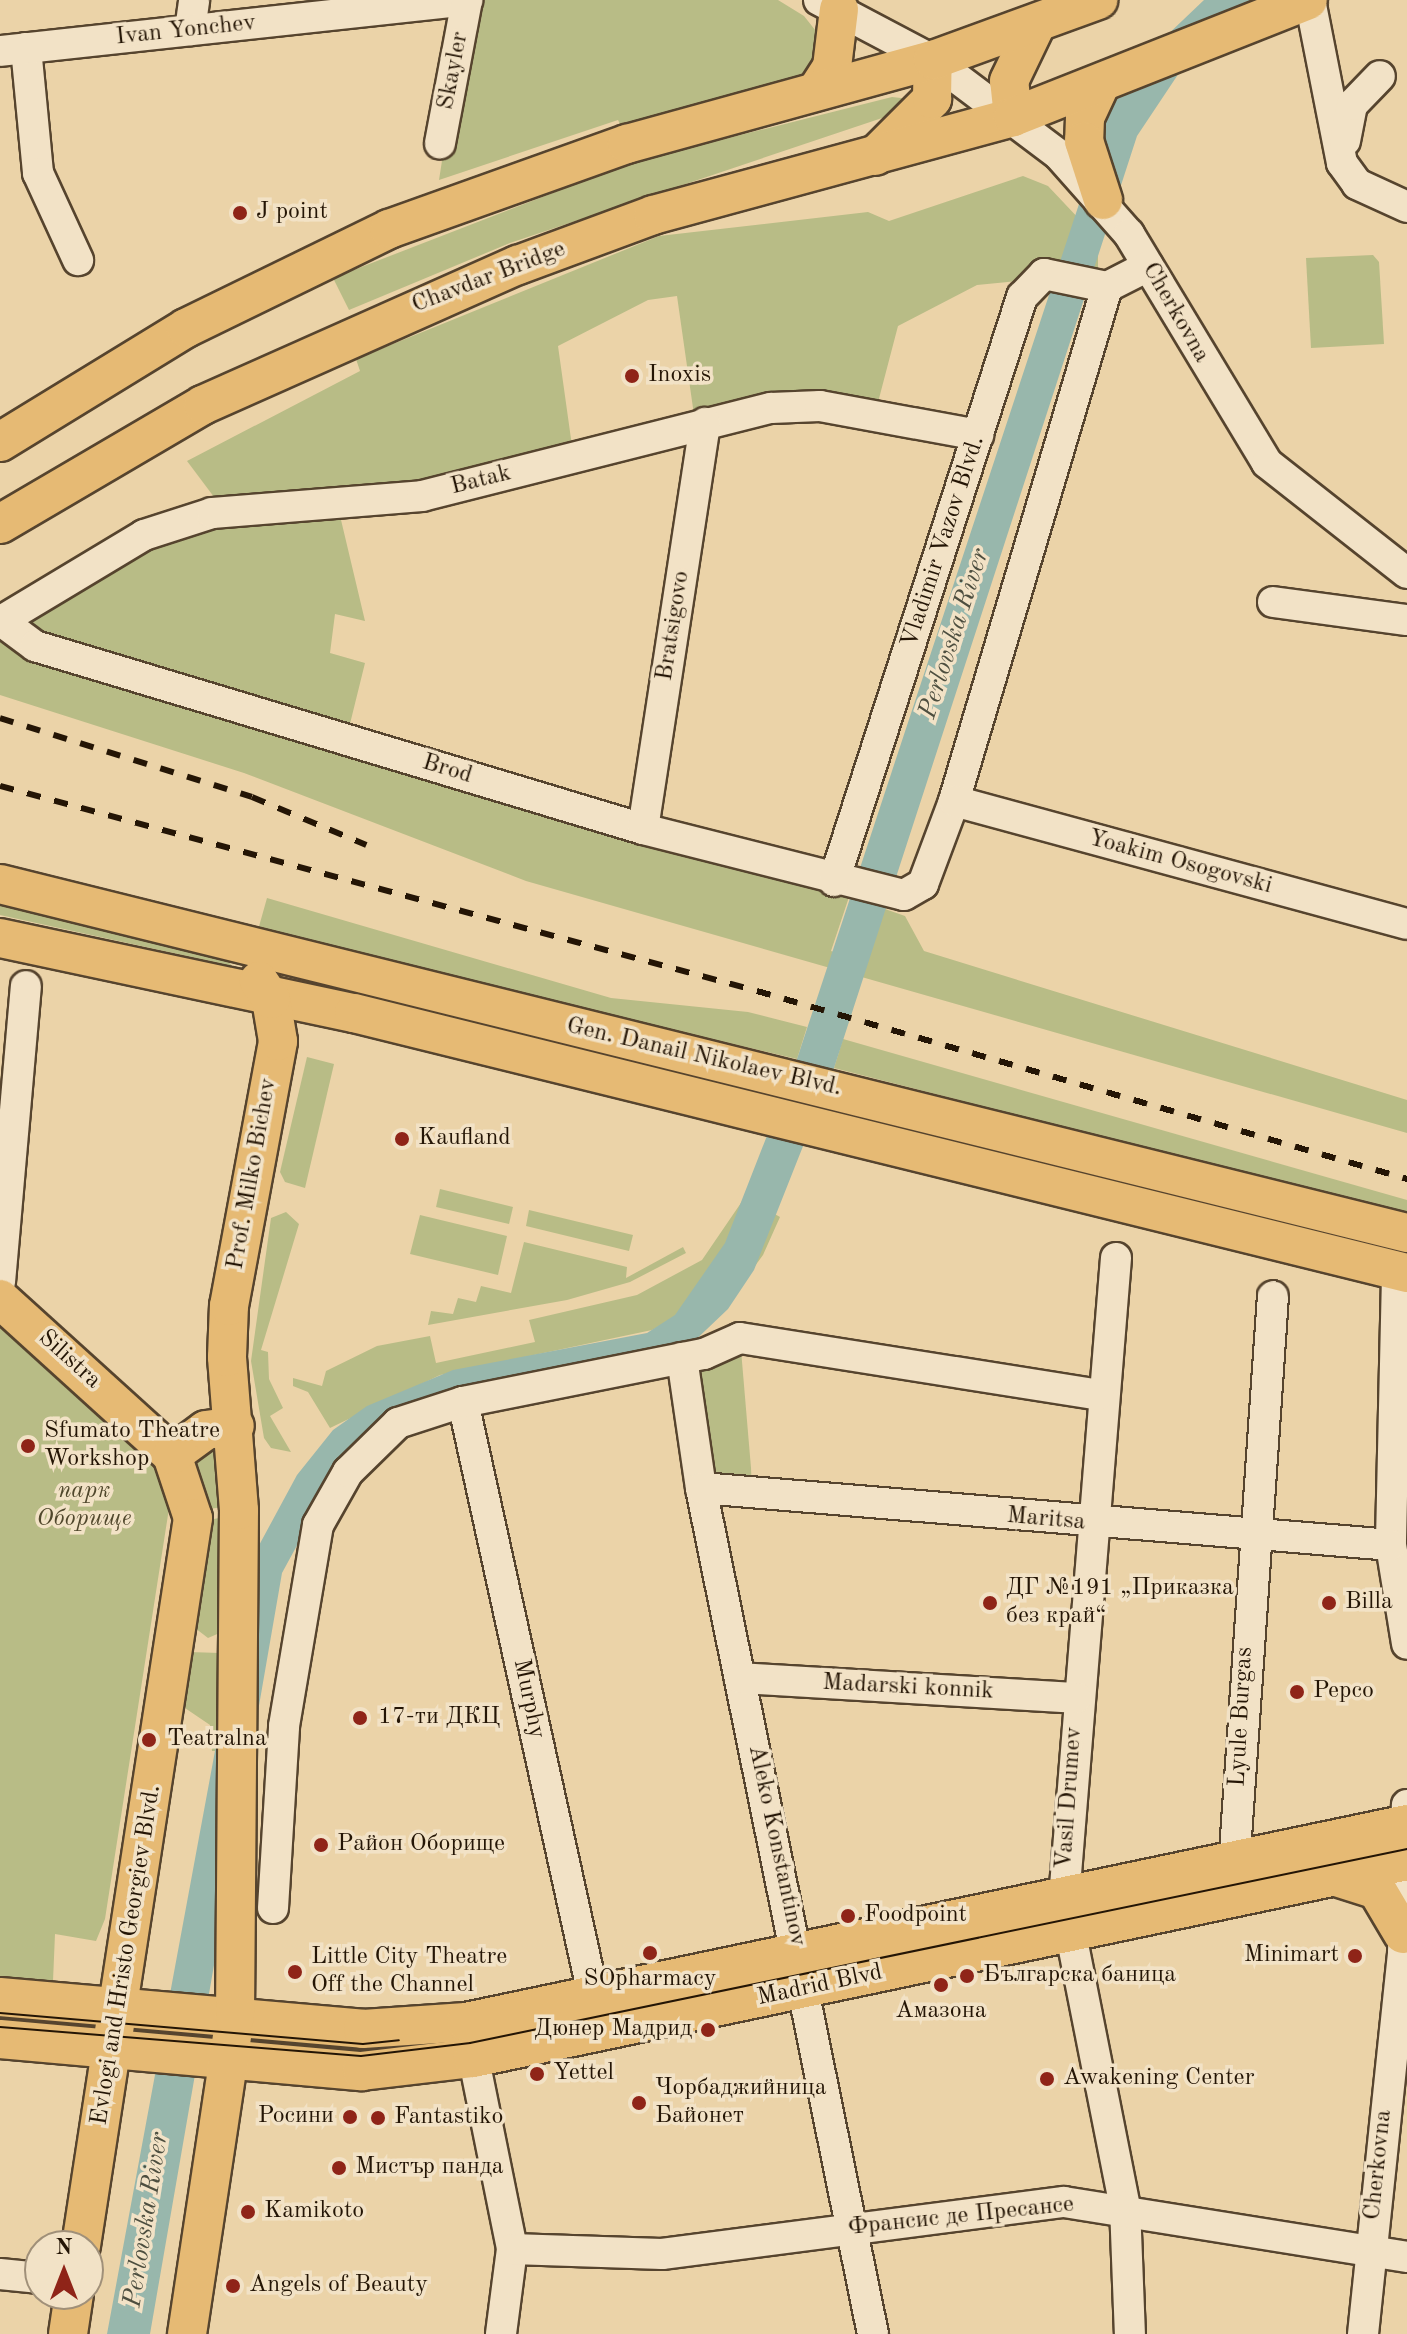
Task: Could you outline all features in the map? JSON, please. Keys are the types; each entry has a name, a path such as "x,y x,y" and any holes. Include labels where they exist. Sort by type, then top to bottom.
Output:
{"main road":[{"path":"0,442 296,270 627,144 819,87 933,60 1098,0"},
{"path":"1036,25 1009,81 1013,117 1309,0"},
{"path":"819,87 832,67 829,5"},
{"path":"870,160 932,99 933,60"},
{"path":"1101,83 1085,117 1084,141 1103,200"},
{"name":"Chavdar Bridge","path":"0,524 136,442 290,363 653,215 870,160 1013,117"},
{"name":"Gen. Danail Nikolaev Blvd.","path":"0,884 1403,1231"},
{"name":"Gen. Danail Nikolaev Blvd.","path":"0,938 271,999 369,1016 1399,1274"},
{"name":"Prof. Milko Bichev","path":"223,939 271,999 278,1041 229,1306 235,1426"},
{"name":"Silistra","path":"0,1299 172,1455"},
{"path":"172,1455 206,1430 235,1426 240,1636 235,2017 187,2334"},
{"name":"Evlogi and Hristo Georgiev Blvd.","path":"84,2230 193,1518 172,1455"},
{"path":"179,1621 211,1647 240,1636"},
{"name":"Madrid Blvd","path":"0,2039 362,2071 470,2040 1067,1917 1406,1843"},
{"name":"Madrid Blvd","path":"1233,1880 1336,1877 1406,1843"},
{"path":"1336,1877 1377,1890 1403,1934"},
{"name":"Madrid Blvd","path":"0,1997 470,2040"},
{"path":"68,2334 72,2310"}],"street":[{"path":"190,30 194,0"},
{"name":"Ivan Yonchev","path":"13,50 467,0"},
{"name":"Skayler","path":"440,143 467,0"},
{"path":"1309,0 1329,85 1342,163 1357,184 1407,207"},
{"name":"Cherkovna","path":"829,5 933,60 1013,117 1103,200 1148,266 1267,463 1407,573"},
{"path":"13,50 38,173 78,260"},
{"path":"1329,85 1394,73"},
{"path":"1342,163 1352,105 1394,73"},
{"path":"954,801 1107,287 1148,266"},
{"name":"Vladimir Vazov Blvd.","path":"841,882 978,435 1030,283 1061,273 1107,287"},
{"name":"Batak","path":"0,620 144,535 212,513 422,496 705,423 820,406 978,435"},
{"name":"Bratsigovo","path":"643,829 705,423"},
{"path":"1273,602 1407,620"},
{"name":"Brod","path":"0,620 35,646 643,829 841,882 899,894 923,884 954,801"},
{"name":"Yoakim Osogovski","path":"954,801 1407,924"},
{"path":"0,1282 4,1175 26,986"},
{"name":"Vasil Drumev","path":"1116,1258 1099,1395 1076,1698 1067,1917 1125,2206 1130,2334"},
{"path":"1399,1274 1391,1545 1407,1644"},
{"name":"Lyule Burgas","path":"1233,1880 1252,1536 1273,1296"},
{"path":"273,1908 284,1726 318,1525 348,1472 398,1423 463,1402 682,1358 740,1338 1099,1395"},
{"name":"Aleko Konstantinov","path":"682,1358 701,1488 856,2228 873,2334"},
{"name":"Murphy","path":"463,1402 598,2014"},
{"name":"Maritsa","path":"701,1488 1089,1524 1391,1545"},
{"name":"Madarski konnik","path":"740,1678 1076,1698"},
{"name":"Cherkovna","path":"1363,2334 1403,1934 1407,1805"},
{"path":"470,2040 512,2249 501,2334"},
{"name":"Франсис де Пресансе","path":"512,2249 662,2254 1064,2202 1125,2206 1407,2257"},
{"path":"0,2274 24,2276"}],"green space":[{"path":"467,0 778,0 804,16 827,45 814,73 621,126 618,120 439,180"},
{"path":"892,97 910,99 900,112 510,243 349,310 333,278 633,162"},
{"path":"1023,176 1048,186 1098,239 1098,273 977,285 898,326 876,410 694,415 677,296 648,300 558,346 572,446 421,486 220,505 187,461 360,371 356,359 659,236 868,212 889,221"},
{"path":"1373,255 1379,262 1384,344 1311,348 1306,258"},
{"path":"337,503 365,621 335,614 330,653 365,663 346,740 1,621 144,535"},
{"path":"0,630 640,837 849,897 831,951 867,963 885,909 905,916 924,951 1407,1100 1407,1133 526,881 244,773 0,695"},
{"path":"0,894 220,952 232,966 0,915"},
{"path":"267,898 611,998 748,1012 807,1027 797,1059 617,1017 258,930"},
{"path":"843,1039 1407,1200 1407,1215 834,1068"},
{"path":"307,1057 334,1064 305,1188 285,1182 280,1172"},
{"path":"440,1189 513,1207 509,1224 436,1207"},
{"path":"745,1197 780,1217 763,1255 747,1277 652,1330 440,1375 330,1428 308,1392 293,1386 293,1378 322,1386 326,1371 377,1346 430,1336 436,1363 535,1342 529,1320 637,1295 702,1260"},
{"path":"529,1210 633,1235 629,1251 526,1226"},
{"path":"286,1212 299,1224 261,1350 268,1352 269,1379 283,1408 270,1416 291,1452 271,1448 264,1438 251,1361 271,1218"},
{"path":"420,1215 507,1236 498,1275 410,1254"},
{"path":"524,1242 627,1267 626,1278 683,1247 686,1253 630,1282 567,1300 428,1325 431,1311 453,1314 458,1298 476,1302 481,1286 511,1293"},
{"name":"парк Оборище","path":"0,1322 150,1452 170,1502 105,1919 96,1941 55,1934 53,1981 0,1978"},
{"path":"740,1338 752,1493 701,1488 682,1358"},
{"path":"214,1435 224,1507 208,1509 192,1457"},
{"path":"224,1517 222,1632 208,1638 195,1628 209,1520"},
{"path":"189,1652 220,1653 219,1751 212,1751 210,1725 182,1706"}],"water":[{"name":"Perlovska River","path":"1204,0 1267,0 1197,46 1137,136 834,1068 754,1270 728,1309 686,1349 454,1402 331,1483 282,1573 150,2334 107,2334 250,1562 297,1475 333,1430 367,1406 453,1370 647,1333 675,1315 725,1243 797,1059 1112,104 1141,60"}],"tram line":[{"path":"0,2027 361,2056 470,2043 1407,1849"},
{"path":"0,2013 363,2044 399,2040"}],"railway":[{"path":"0,718 252,797 366,845"},
{"path":"0,786 757,991 1407,1179"}],"place":[{"name":"J point","path":"240,213"},
{"name":"Inoxis","path":"632,376"},
{"name":"Kaufland","path":"402,1139"},
{"name":"Sfumato Theatre Workshop","path":"28,1446"},
{"name":"ДГ №191 „Приказка без край“","path":"990,1603"},
{"name":"Billa","path":"1329,1603"},
{"name":"Pepco","path":"1297,1692"},
{"name":"17-ти ДКЦ","path":"360,1718"},
{"name":"Teatralna","path":"149,1740"},
{"name":"Район Оборище","path":"321,1845"},
{"name":"Foodpoint","path":"848,1916"},
{"name":"SOpharmacy","path":"650,1953"},
{"name":"Minimart","path":"1355,1956"},
{"name":"Little City Theatre Off the Channel","path":"295,1972"},
{"name":"Българска баница","path":"967,1976"},
{"name":"Амазона","path":"941,1985"},
{"name":"Дюнер Мадрид","path":"708,2030"},
{"name":"Yettel","path":"537,2074"},
{"name":"Awakening Center","path":"1047,2079"},
{"name":"Чорбаджийница Байонет","path":"639,2103"},
{"name":"Росини","path":"350,2117"},
{"name":"Fantastiko","path":"378,2118"},
{"name":"Мистър панда","path":"339,2168"},
{"name":"Kamikoto","path":"248,2212"},
{"name":"Angels of Beauty","path":"233,2286"}]}
